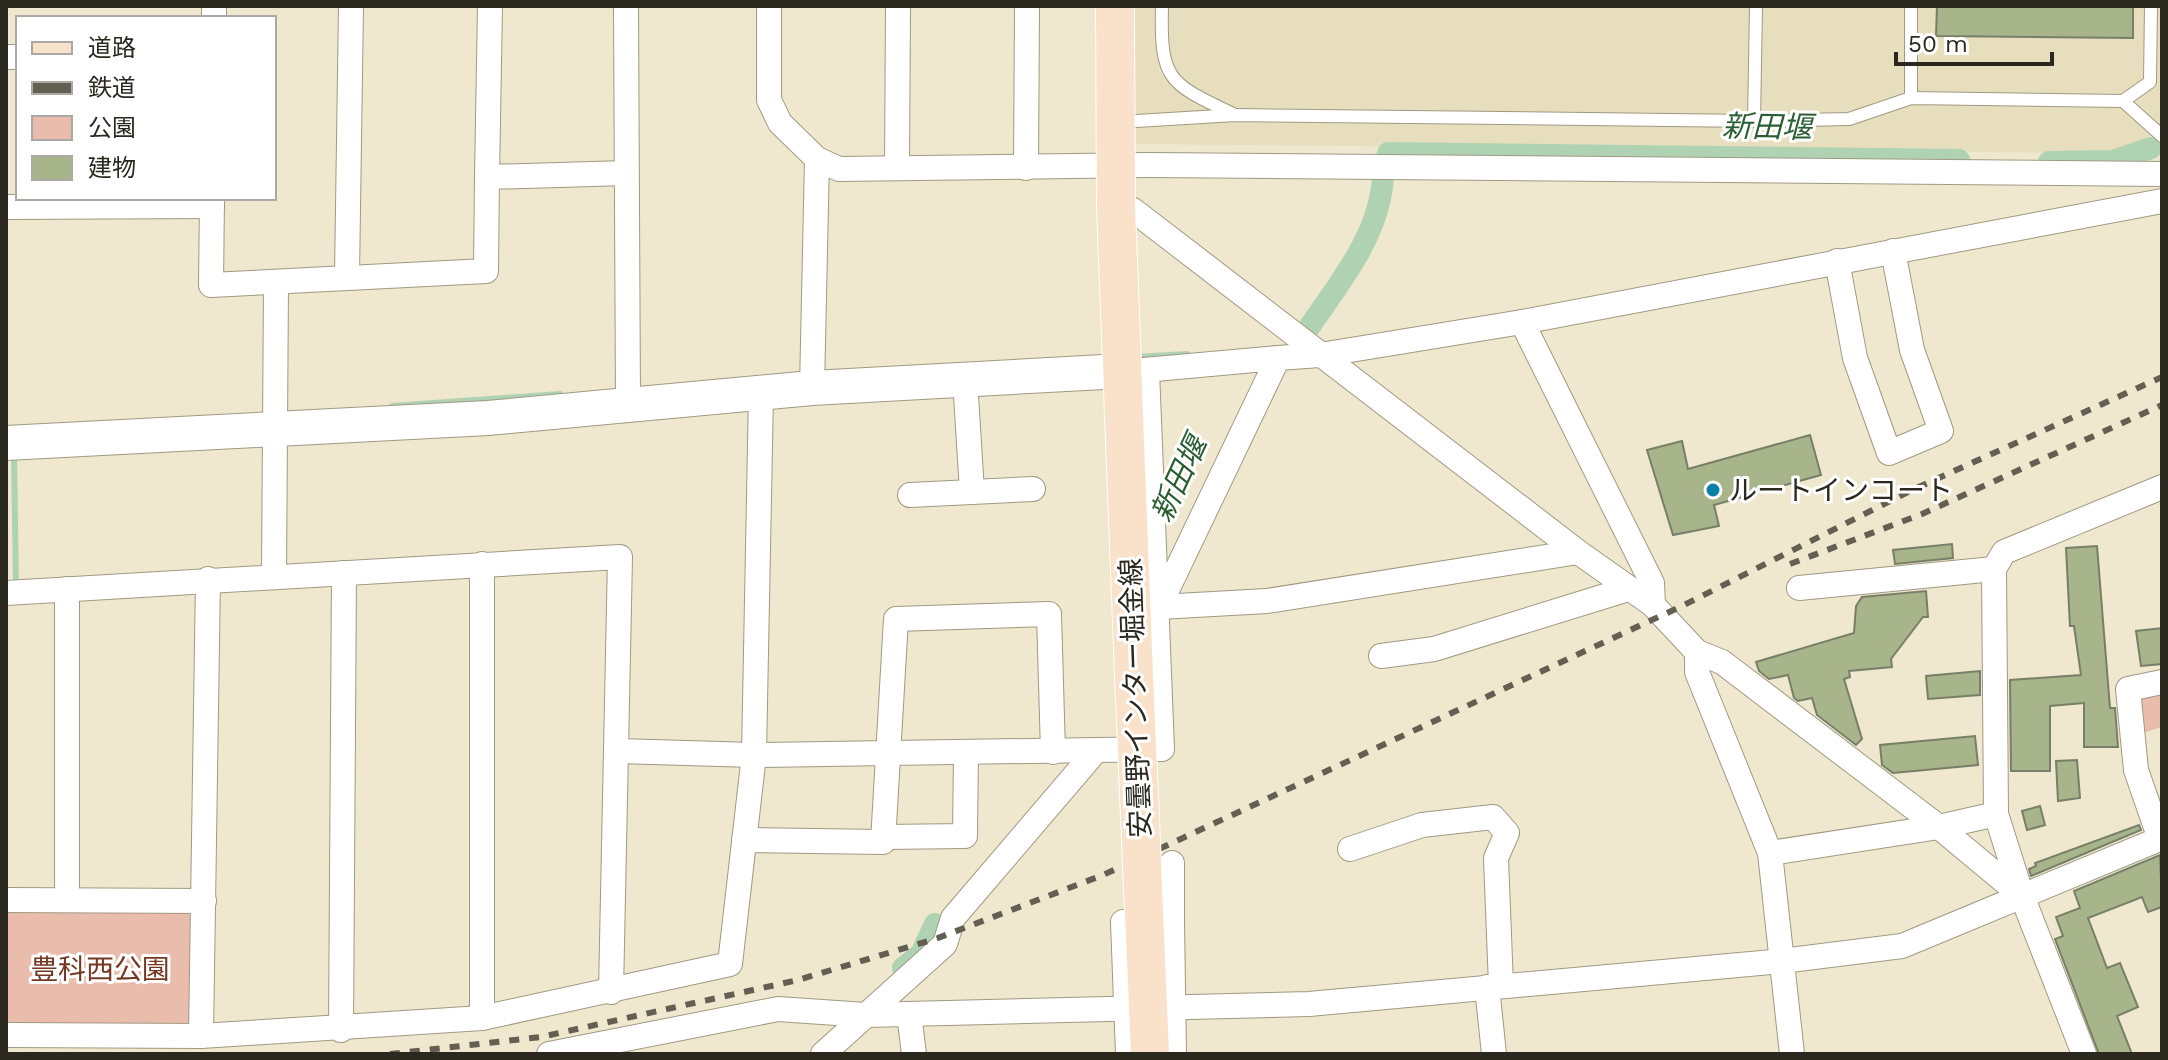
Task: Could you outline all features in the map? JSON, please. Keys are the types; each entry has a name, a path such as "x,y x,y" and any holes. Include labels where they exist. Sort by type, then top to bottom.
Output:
{"main road":[{"name":"安曇野インター堀金線","path":"1115,6 1116,208 1125,371 1150,1054"}],"street":[{"path":"347,276 351,6"},
{"path":"6,207 212,202 211,285 486,271 490,6"},
{"path":"626,6 628,404"},
{"path":"769,6 769,100 780,123 817,159 839,169 1115,168 1149,165 2162,174"},
{"path":"897,168 898,6"},
{"path":"1026,168 1027,6"},
{"path":"812,388 817,159"},
{"path":"487,177 626,173"},
{"path":"6,443 488,418 812,388 1125,371 1320,355 1522,322 2162,201"},
{"path":"1116,208 1133,210 1578,552 1653,605 1697,652 1722,662 1939,827 2022,896"},
{"path":"1837,261 1855,358 1889,453 1941,431 1912,350 1893,251"},
{"path":"274,577 276,283"},
{"path":"1522,322 1652,583 1653,605"},
{"path":"1159,607 1278,358"},
{"path":"618,751 754,755 1094,753 1162,749 1159,607 1125,371"},
{"path":"1120,751 1125,371"},
{"path":"965,379 972,492"},
{"path":"6,1035 201,1036 341,1030 482,1018 730,964 754,755 761,394"},
{"path":"2084,1054 2022,896 1996,814 1994,569 2004,552 2162,487"},
{"path":"910,495 1033,489"},
{"path":"1159,607 1267,601 1578,552"},
{"path":"6,593 620,557 611,992"},
{"path":"482,564 482,1018"},
{"path":"1799,588 1994,569"},
{"path":"341,1030 344,573"},
{"path":"201,1036 208,579"},
{"path":"67,589 67,900"},
{"path":"1381,656 1434,649 1628,589"},
{"path":"744,840 883,842 896,619 1049,614 1053,752"},
{"path":"1697,652 1697,672 1770,853 1792,1054"},
{"path":"549,1054 778,1009 866,1015 1309,1004 1782,961 1902,946 2161,839 2136,770 2128,689 2162,682"},
{"path":"884,837 965,836 966,753"},
{"path":"823,1054 945,944 953,918 1094,753"},
{"path":"1770,853 1939,827 1996,814"},
{"path":"1350,849 1422,825 1493,817 1507,833 1496,858 1494,1054"},
{"path":"1172,863 1174,1054"},
{"path":"6,900 204,901"},
{"path":"1128,1054 1123,922 1172,922"},
{"path":"909,1014 914,1054"}],"lane":[{"path":"1162,6 1160,53 1170,78 1192,94 1235,115"},
{"path":"1754,121 1756,6"},
{"path":"1911,6 1911,98"},
{"path":"1114,123 1235,115 1754,121 1849,119 1911,98 2123,101 2150,82 2151,6"},
{"path":"2123,101 2162,136"}],"shaded area":[{"path":"1135,6 2162,6 2162,125 2145,141 2121,151 2089,153 1134,144"}],"green space":[{"path":"2162,689 2162,727 2143,733 2139,694"},
{"name":"豊科西公園","path":"6,911 193,912 193,1026 6,1025"}],"building":[{"path":"1937,6 2133,6 2133,38 1936,36"},
{"name":"ルートインコート","path":"1810,435 1821,475 1714,505 1719,526 1673,535 1647,450 1682,441 1688,469"},
{"path":"1952,544 1953,558 1895,564 1893,550"},
{"path":"2097,546 2110,708 2115,708 2118,747 2084,747 2084,703 2050,706 2050,771 2011,771 2010,680 2081,675 2074,626 2070,626 2066,548"},
{"path":"1926,591 1928,617 1923,617 1891,659 1892,667 1849,671 1850,677 1844,679 1862,739 1856,745 1817,715 1812,698 1798,701 1794,698 1788,675 1769,679 1759,671 1756,662 1854,633 1856,606 1862,597"},
{"path":"2162,628 2162,664 2141,666 2136,631"},
{"path":"1980,671 1980,695 1928,699 1926,676"},
{"path":"1975,736 1978,765 1893,773 1882,765 1880,745"},
{"path":"2077,760 2080,798 2058,801 2056,761"},
{"path":"2040,806 2045,825 2027,830 2022,811"},
{"path":"2139,825 2141,830 2031,876 2029,869 2036,866 2035,863"},
{"path":"2160,855 2162,907 2148,912 2142,897 2088,918 2107,968 2120,963 2138,1007 2117,1016 2132,1054 2099,1054 2055,939 2063,936 2056,917 2080,908 2074,891"}],"waterway":[{"name":"新田堰","path":"2049,162 2113,161 2151,148"},
{"name":"新田堰","path":"1386,161 1388,153 1959,160"},
{"name":"新田堰","path":"1306,332 1366,239 1380,198 1383,176"},
{"path":"1134,357 1187,354"},
{"path":"392,406 560,394"},
{"path":"14,453 16,586"},
{"name":"新田堰","path":"903,968 921,954 935,924"}],"railway":[{"path":"390,1054 541,1037 798,980 938,938 1103,875 1682,606 1912,490 2162,377"},
{"path":"1790,564 1922,514 2162,405"}],"place":[{"name":"ルートインコート","path":"1713,490"}]}
